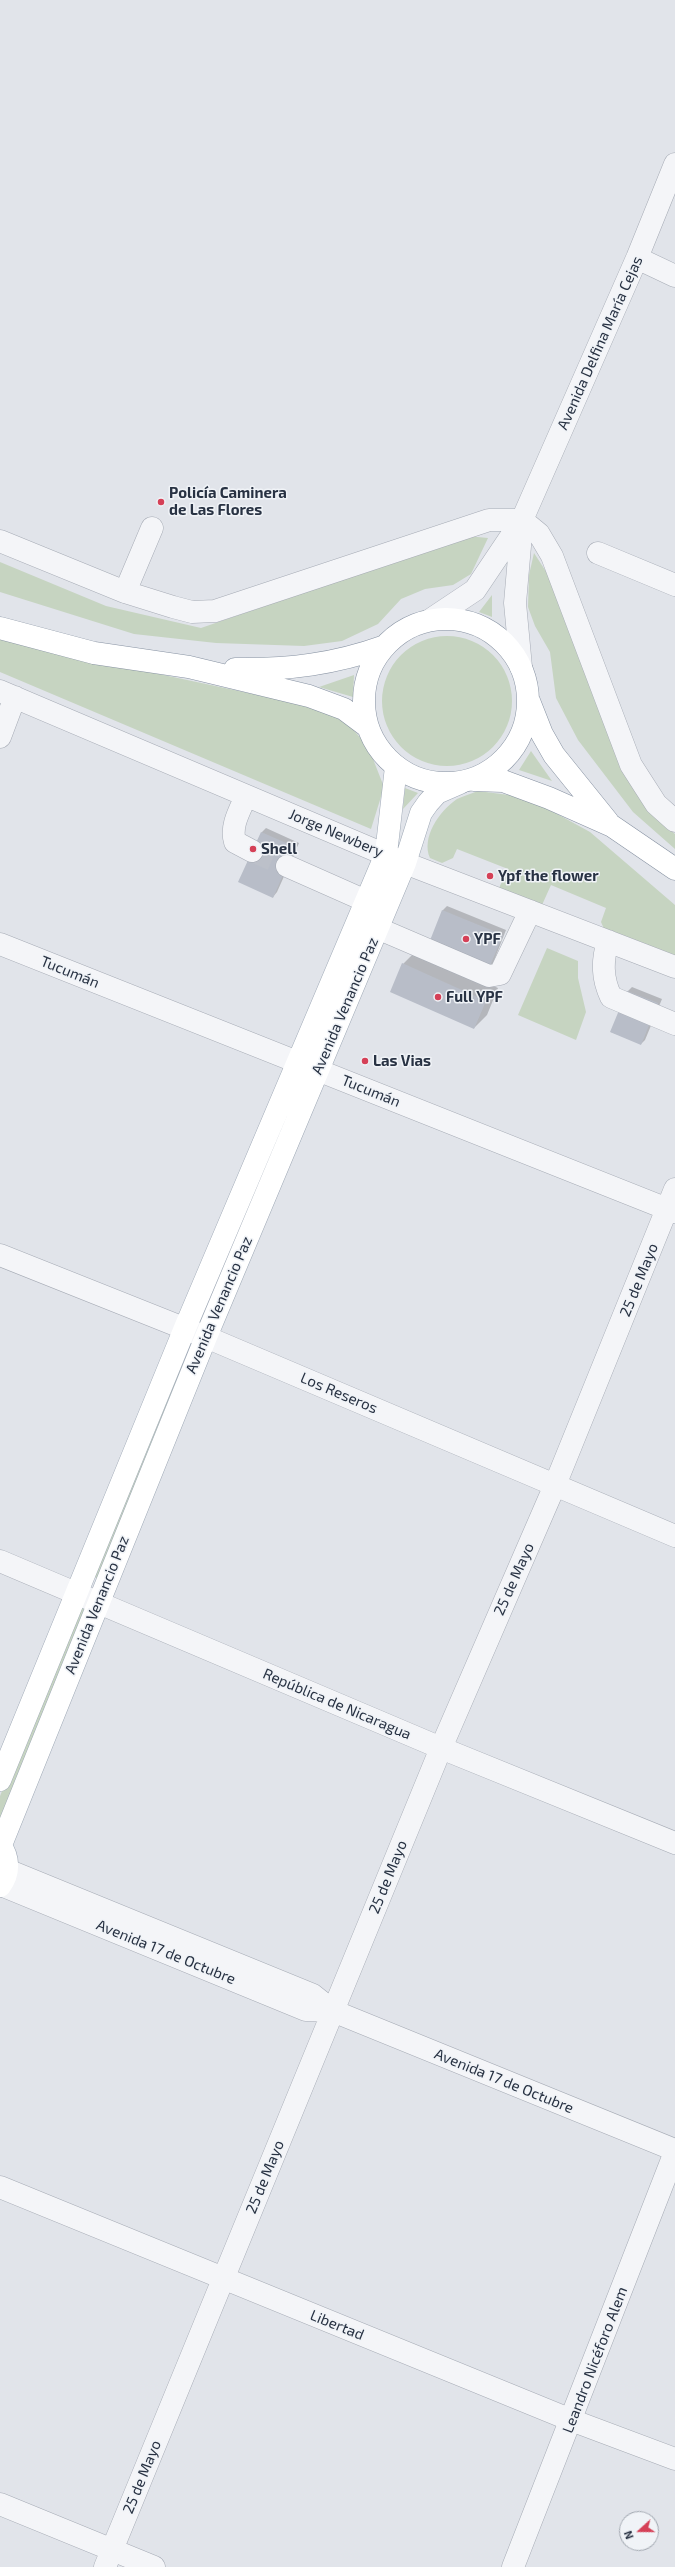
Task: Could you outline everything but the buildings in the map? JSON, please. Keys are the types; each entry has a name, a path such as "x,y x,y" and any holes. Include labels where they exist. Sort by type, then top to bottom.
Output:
{"main road":[{"path":"612,826 554,755 542,734 528,700 526,683 521,667 509,648 493,634 474,624 452,619 430,620 405,629 385,646 373,664 365,684 364,706 368,727 379,749 396,767 410,776 426,782 443,784 466,781 503,781 520,786 612,826 675,869"},
{"path":"0,628 94,653 189,667 309,696 344,709 368,727"},
{"path":"189,667 278,670 328,664 385,646"},
{"name":"Avenida Venancio Paz","path":"0,1845 206,1337 405,863 421,813 428,802 437,793 495,768 513,749 525,726 528,700"},
{"name":"Avenida Venancio Paz","path":"0,1780 185,1328 386,854 396,767"},
{"path":"0,1845 7,1857 3,1880"}],"street":[{"name":"Avenida Delfina María Cejas","path":"430,620 475,590 522,520 637,258 675,164"},
{"path":"637,258 675,276"},
{"path":"0,541 125,592 192,612 215,611 489,520 522,520 539,534 552,556 631,765 656,804 675,821"},
{"name":"Avenida Delfina María Cejas","path":"521,667 515,603 522,520"},
{"path":"125,592 152,528"},
{"path":"598,553 675,585"},
{"path":"0,736 7,694"},
{"name":"Jorge Newbery","path":"7,694 405,863 675,967"},
{"path":"246,796 233,830 233,836 235,842 252,850"},
{"path":"287,866 366,900"},
{"path":"377,928 489,976 500,974 530,911"},
{"path":"608,941 603,956 604,982 611,997 675,1024"},
{"name":"Tucumán","path":"0,944 671,1211"},
{"name":"25 de Mayo","path":"108,2558 441,1748 555,1485 671,1211 675,1189"},
{"name":"Los Reseros","path":"0,1256 185,1328 675,1536"},
{"name":"República de Nicaragua","path":"0,1561 441,1748 675,1843"},
{"name":"Avenida 17 de Octubre","path":"3,1880 306,2010 333,2011 675,2151"},
{"name":"Leandro Nicéforo Alem","path":"513,2567 572,2420 675,2151"},
{"name":"Libertad","path":"0,2187 572,2420 675,2459"},
{"path":"0,2504 108,2558 154,2567"}],"green space":[{"path":"467,536 488,538 471,574 453,585 425,589 401,599 378,624 342,641 304,646 216,643 134,634 0,592 0,562 106,606 201,628"},
{"path":"534,553 547,573 649,812 675,834 675,849 633,812 578,740 556,698 550,652 535,626 528,607 529,575"},
{"path":"492,595 492,617 479,612"},
{"path":"453,636 472,641 493,655 507,676 511,688 511,714 507,726 493,747 472,761 460,765 441,766 422,761 401,747 387,726 383,714 382,695 387,676 401,655 422,641 434,637"},
{"path":"0,637 93,660 319,708 347,722 363,741 373,759 384,787 371,829 0,672"},
{"path":"354,675 353,697 319,687"},
{"path":"531,751 552,781 519,770"},
{"path":"405,788 418,793 403,809"},
{"path":"478,791 509,795 539,804 590,832 675,905 675,959 605,931 601,922 606,908 551,885 542,905 499,888 508,869 457,849 453,858 442,863 430,858 428,842 433,826 438,818 450,804 457,799"},
{"path":"547,948 578,961 578,978 586,1012 576,1040 518,1015"},
{"path":"180,1361 189,1364 100,1579 91,1576"},
{"path":"79,1606 87,1610 0,1821 0,1796"}],"tunnel":[{"path":"252,851 287,866"}],"place":[{"name":"Policía Caminera de Las Flores","path":"161,502"},
{"name":"Shell","path":"253,849"},
{"name":"Ypf the flower","path":"490,876"},
{"name":"YPF","path":"466,939"},
{"name":"Full YPF","path":"438,997"},
{"name":"Las Vias","path":"365,1061"}]}
